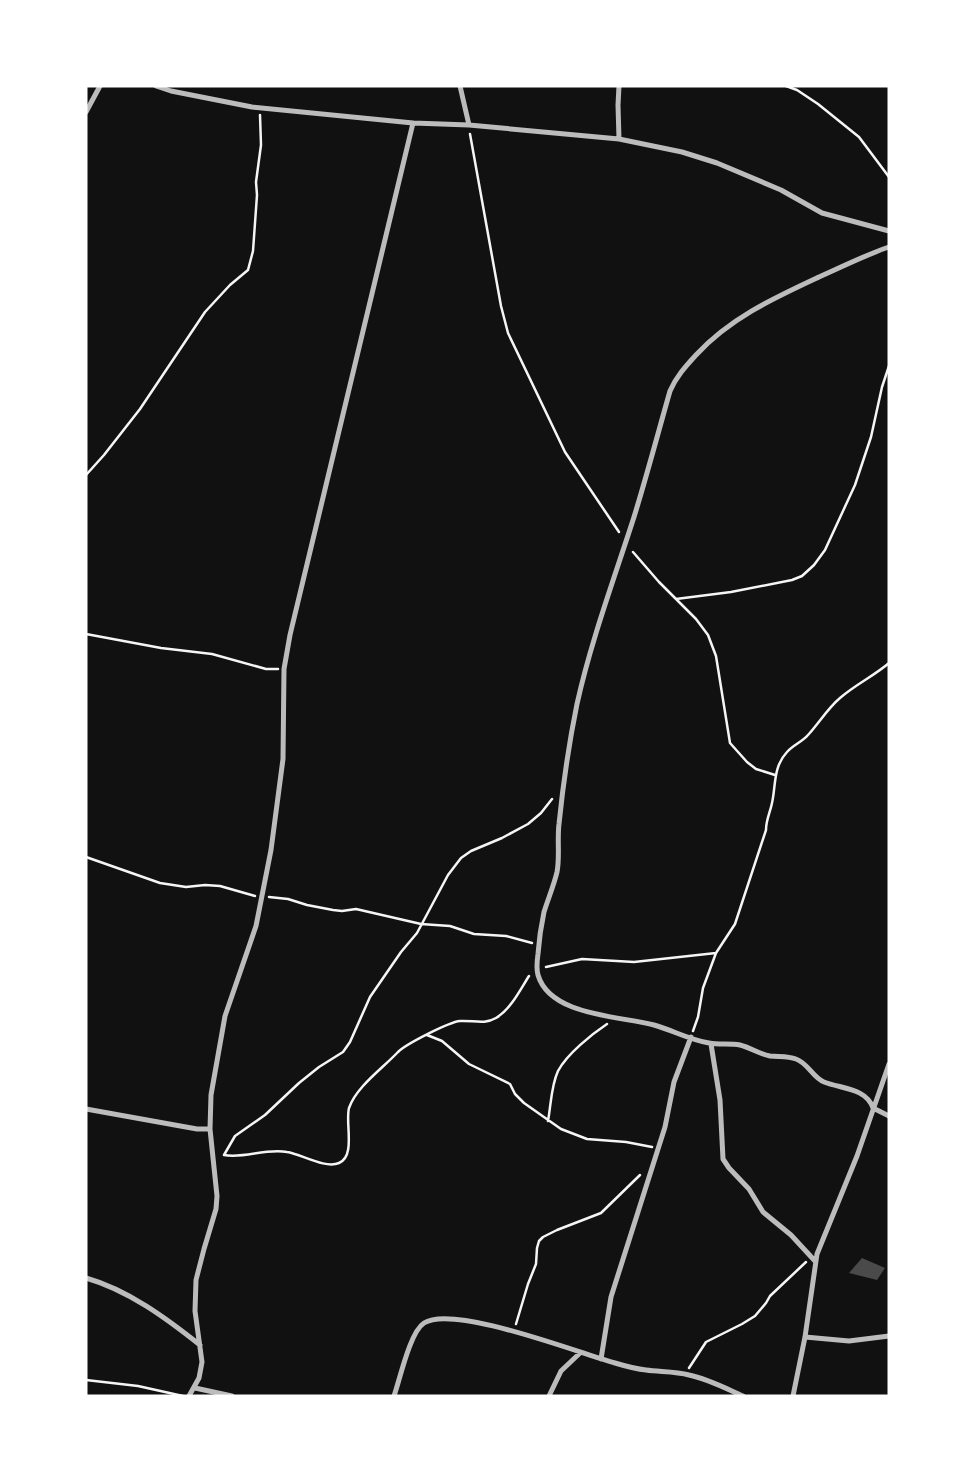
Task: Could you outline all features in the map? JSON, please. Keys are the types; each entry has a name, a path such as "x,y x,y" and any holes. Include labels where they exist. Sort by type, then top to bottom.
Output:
{"street":[{"path":"86,113 100,86"},
{"path":"156,86 260,108 618,139 682,152 718,163 781,190 822,213 889,231"},
{"path":"460,86 469,125"},
{"path":"618,139 619,86"},
{"path":"188,1396 200,1378 202,1355 195,1298 196,1280 218,1196 210,1129 211,1095 222,1026 256,926 263,897 283,760 285,669 290,635 413,123"},
{"path":"889,247 750,310 716,335 675,380 581,688 560,813 557,868 544,916 537,967 541,982 561,1002 595,1013 650,1024 711,1044 741,1045 770,1056 796,1059 817,1079 866,1097 873,1108 889,1115"},
{"path":"601,1359 611,1297 658,1149 674,1082 691,1037"},
{"path":"711,1044 720,1100 723,1159 749,1189 763,1212 791,1234 813,1259"},
{"path":"793,1396 805,1337 813,1259 857,1156 889,1064"},
{"path":"86,1109 210,1129"},
{"path":"86,1278 107,1285 144,1304 200,1345"},
{"path":"394,1396 412,1338 420,1326 433,1320 470,1321 514,1331 601,1359 645,1370 686,1374 710,1381 743,1396"},
{"path":"805,1337 849,1341 889,1336"},
{"path":"549,1396 561,1371 580,1353"},
{"path":"195,1388 232,1396"}],"path":[{"path":"786,86 818,104 859,137 889,177"},
{"path":"86,475 140,409 205,312 230,285 248,271 253,251 256,182 261,145 260,108"},
{"path":"469,125 500,306 509,333 565,452 642,563 705,629 714,648 730,743 756,769 775,775"},
{"path":"676,599 792,580 802,576 814,565 825,550 855,485 871,437 889,366"},
{"path":"86,634 212,654 266,669 285,669"},
{"path":"691,1037 703,988 716,953 739,914 766,830 778,765 786,752 806,738 835,702 889,663"},
{"path":"555,796 528,824 461,858 448,875 416,933 370,997 343,1052 319,1067 265,1115 235,1136 223,1156 274,1150 327,1164 342,1162 347,1154 349,1141 347,1117 350,1105 368,1082 405,1046 444,1026 456,1021 484,1022 498,1016 505,1011 537,967 582,959 634,962 716,953"},
{"path":"86,857 160,883 190,887 220,886 245,894 288,899 307,905 342,911 356,909 421,924 450,926 478,935 506,936 538,946"},
{"path":"548,1121 559,1068 593,1034 617,1018"},
{"path":"427,1035 442,1041 470,1064 510,1084 523,1103 561,1129 587,1139 626,1142 658,1149"},
{"path":"514,1331 536,1264 539,1241 557,1230 601,1213 643,1171"},
{"path":"686,1374 706,1342 755,1316 770,1296 813,1259"},
{"path":"86,1380 138,1386 188,1396"}],"building":[{"path":"862,1258 885,1268 877,1280 849,1273"}]}
